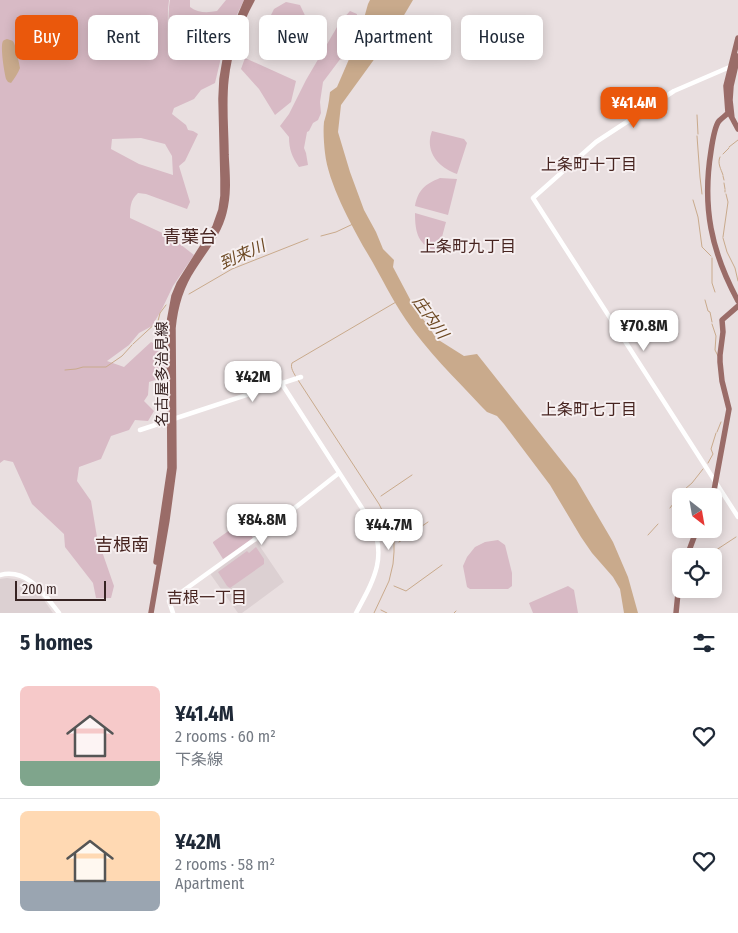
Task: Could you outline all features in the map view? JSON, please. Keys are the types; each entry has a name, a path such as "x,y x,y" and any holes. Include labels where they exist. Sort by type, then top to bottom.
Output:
{"main road":[{"name":"名古屋多治見線","path":"149,613 173,482 175,460 169,331 171,310 178,284 215,227 221,210 223,196 222,80 229,45 247,0"},
{"name":"名古屋多治見線","path":"172,419 173,328 176,308 187,278 218,228 227,200 226,79 233,46 242,19 252,0"},
{"path":"732,118 730,93 738,38"},
{"path":"738,56 726,86 727,116 718,124 710,160 708,183 709,210 717,255 738,301"},
{"path":"728,109 738,129"},
{"path":"723,119 732,118"},
{"path":"715,488 729,409 722,381 720,355 723,340 722,320 738,306"},
{"path":"676,613 678,598"}],"street":[{"path":"735,65 674,92 596,142 533,198 738,517"},
{"path":"271,367 371,522 376,535 378,562 375,578 356,613"},
{"path":"140,430 298,378"},
{"path":"173,613 169,601 258,537 339,473"},
{"path":"0,575 18,575 28,579 45,594 59,613"}],"shaded area":[{"path":"0,0 169,0 167,61 168,34 168,60 220,60 215,83 201,90 194,99 174,108 172,114 186,125 188,130 198,134 185,161 179,166 190,202 187,209 146,194 138,193 133,198 131,204 130,218 171,237 194,255 173,286 152,326 139,333 129,345 107,361 124,367 151,342 159,348 166,366 167,376 149,382 148,395 144,401 154,411 148,421 135,420 129,430 111,436 101,459 79,467 77,481 91,501 97,537 114,586 111,598 96,598 93,583 65,547 64,534 32,504 13,462 4,460 0,463","holes":["141,138 165,144 172,156 173,175 139,164 111,149 112,139"]},
{"path":"170,0 190,0 190,7 206,12 217,11 226,0 244,0 237,15 169,15"},
{"path":"370,0 413,0 404,15 365,15"},
{"path":"286,2 300,5 305,15 271,15 274,9"},
{"path":"350,11 357,14 357,15 346,15"},
{"path":"337,27 337,60 340,60 323,82 320,102 321,113 318,120 313,123 307,132 304,148 308,165 299,167 291,153 289,137 280,126 289,114 318,60 327,60 327,44"},
{"path":"7,39 14,43 15,60 18,60 20,68 11,83 6,79 2,48 3,41"},
{"path":"244,60 249,60 296,81 291,102 275,115 259,89 241,69"},
{"path":"349,60 374,60 341,105 338,132 364,210 383,249 394,260 393,267 412,303 437,339 464,356 477,354 576,479 613,542 628,577 638,613 624,613 620,589 613,577 581,537 550,485 497,416 487,412 423,343 390,295 341,203 327,164 324,122 330,92 337,87"},
{"path":"432,131 464,139 467,143 457,174 444,168 435,158 430,146"},
{"path":"440,178 457,179 448,215 415,206 423,188"},
{"path":"415,213 446,222 438,252 426,246 419,237"},
{"path":"241,522 253,538 223,559 213,542"},
{"path":"498,540 505,545 512,573 512,586 508,589 470,589 467,587 463,566 467,557 475,547 485,542"},
{"path":"257,542 284,582 242,613 238,613 211,574"},
{"path":"256,547 264,559 264,564 230,588 227,586 218,572 247,551 249,553"},
{"path":"0,579 21,580 31,585 53,613 0,613"},
{"path":"568,586 574,590 578,613 533,613 529,603"}],"waterway":[{"path":"697,115 698,134"},
{"path":"697,136 702,194"},
{"path":"729,147 738,140"},
{"path":"723,154 729,148"},
{"path":"720,157 719,164 723,175"},
{"path":"723,176 724,180"},
{"path":"724,183 725,189"},
{"path":"723,237 728,202 726,194"},
{"path":"693,200 698,217 702,247 711,256"},
{"name":"到来川","path":"321,236 336,232 353,224"},
{"path":"723,238 738,281"},
{"name":"到来川","path":"189,294 232,269 308,239"},
{"path":"712,258 712,283 715,292"},
{"path":"705,300 712,322"},
{"path":"296,377 292,369 292,363 396,302"},
{"path":"133,344 158,321 160,313 166,305"},
{"path":"712,324 716,336 715,350 718,356"},
{"path":"65,370 83,367 106,367 122,356 132,345"},
{"path":"298,380 379,504 388,522 394,541 393,564 389,581 374,613"},
{"path":"717,432 721,422"},
{"path":"708,463 713,454 711,449 716,433"},
{"path":"686,488 703,469"},
{"path":"381,496 412,475"},
{"path":"399,542 428,522"},
{"path":"648,535 658,524"},
{"path":"719,548 736,537"},
{"path":"394,586 406,591 442,565"},
{"path":"381,610 387,613"}],"district":[{"name":"上条町十丁目","path":"589,164"},
{"name":"青葉台","path":"190,237"},
{"name":"上条町九丁目","path":"468,246"},
{"name":"上条町七丁目","path":"589,409"},
{"name":"吉根南","path":"122,545"},
{"name":"吉根一丁目","path":"207,597"}],"water label":[{"name":"庄内川","path":"431,317"}]}
